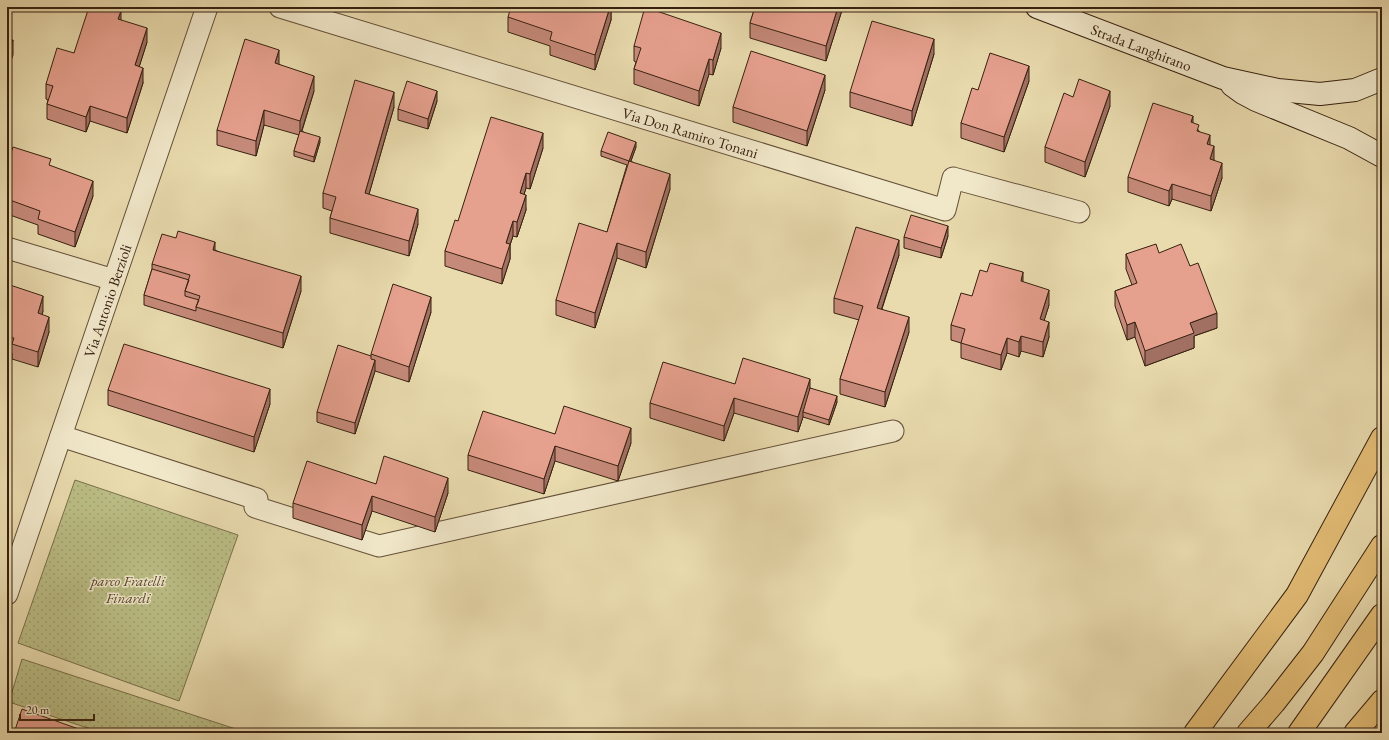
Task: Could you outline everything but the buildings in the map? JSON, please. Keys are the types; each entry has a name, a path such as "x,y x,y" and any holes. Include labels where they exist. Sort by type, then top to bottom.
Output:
{"highway":[{"path":"1195,733 1298,595 1377,451 1382,438"},
{"path":"1248,733 1274,703 1313,653 1382,546"},
{"path":"1299,733 1382,615"},
{"path":"1355,733 1382,701"}],"main road":[{"name":"Strada Langhirano","path":"1037,7 1223,78 1284,91 1320,94 1355,90 1382,79"},
{"name":"Strada Langhirano","path":"1223,78 1249,96 1349,138 1382,156"}],"street":[{"name":"Via Antonio Berzioli","path":"7,594 207,7"},
{"name":"Via Don Ramiro Tonani","path":"280,7 945,210 953,178 1079,212"},
{"path":"7,248 114,280"},
{"path":"61,436 257,499 256,507 379,546 893,431"}],"green space":[{"name":"parco Fratelli Finardi","path":"75,480 238,535 179,701 18,643"},
{"path":"22,659 248,733 103,733 9,702"}]}
